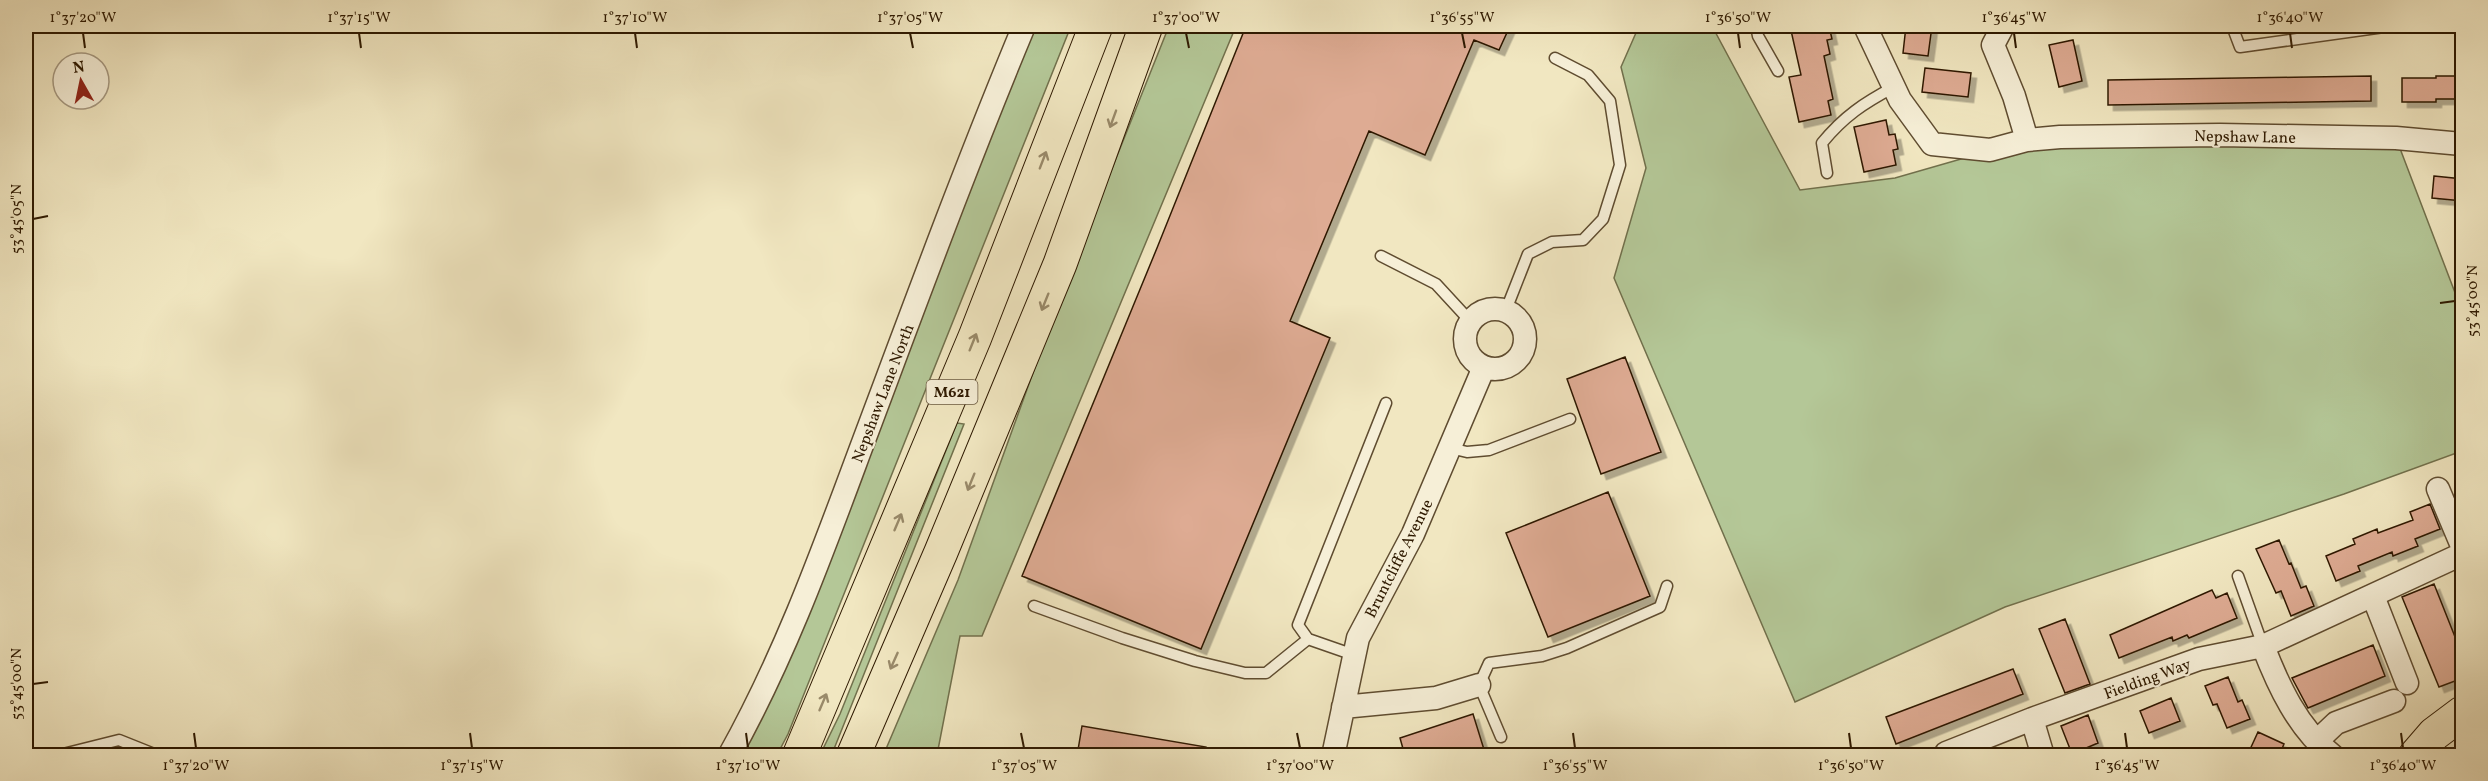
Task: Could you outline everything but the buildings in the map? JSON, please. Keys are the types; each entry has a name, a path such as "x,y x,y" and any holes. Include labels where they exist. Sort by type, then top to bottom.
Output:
{"main road":[{"name":"M621","path":"799,756 975,337 1096,26"},
{"name":"M621","path":"853,756 941,552 1060,264 1146,26"},
{"path":"2415,756 2434,734 2463,713"}],"street":[{"name":"Nepshaw Lane North","path":"729,756 772,674 990,106 1024,26"},
{"path":"1865,26 1894,87"},
{"path":"1999,28 1993,45 2014,96 2027,140"},
{"name":"Nepshaw Lane","path":"1894,87 1900,100 1932,144 1990,150 2027,140 2220,135 2396,138 2463,144"},
{"path":"1506,310 1516,316 1523,326 1526,338 1524,350 1517,360 1508,366 1496,369 1484,367 1474,361 1468,351 1465,339 1471,322 1483,311 1506,310"},
{"name":"Bruntcliffe Avenue","path":"1333,756 1358,638 1413,534 1484,367"},
{"path":"2438,489 2463,546"},
{"name":"Fielding Way","path":"1946,753 2032,719 2199,659 2263,646 2463,554"},
{"path":"2263,646 2275,677 2293,709 2325,751 2337,723 2401,692 2373,596"},
{"path":"1343,707 1436,698 1479,685"},
{"path":"2032,719 2043,756"}],"lane":[{"path":"1756,26 1758,36 1778,71"},
{"path":"2232,26 2240,47 2391,26"},
{"path":"1506,310 1528,254 1552,242 1583,240 1603,219 1620,165 1610,101 1588,75 1555,58"},
{"path":"1827,173 1822,143 1835,127 1858,107 1894,87"},
{"path":"1381,256 1436,284 1471,322"},
{"path":"1354,656 1308,639 1298,625 1386,403"},
{"path":"1450,448 1467,452 1489,450 1570,419"},
{"path":"2238,576 2263,646"},
{"path":"1501,737 1479,685 1489,663 1542,656 1567,648 1660,607 1667,586"},
{"path":"1034,606 1086,627 1245,673 1266,672 1308,639"},
{"path":"55,756 119,740 159,756"}],"green space":[{"path":"1033,26 1071,26 788,734 777,755 740,756"},
{"path":"1169,26 1236,26 982,636 960,636 937,755 883,756 958,580 1059,301"},
{"path":"1639,26 1712,26 1800,190 1895,178 2027,140 2396,138 2462,311 2462,451 2344,494 2005,607 1795,702 1614,278 1646,168 1621,67"},
{"path":"957,423 964,424 834,749 831,755 820,755 840,714"}]}
